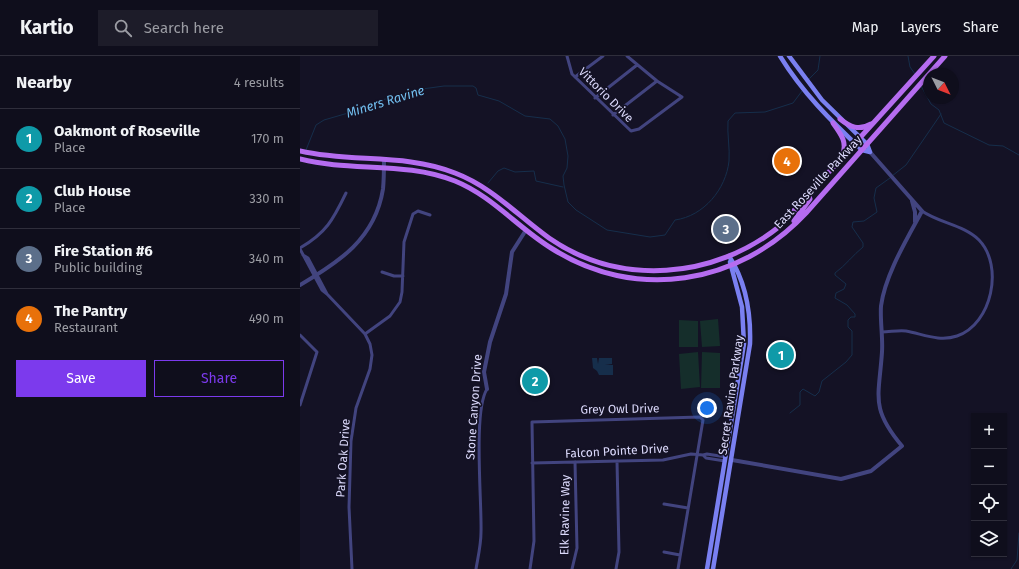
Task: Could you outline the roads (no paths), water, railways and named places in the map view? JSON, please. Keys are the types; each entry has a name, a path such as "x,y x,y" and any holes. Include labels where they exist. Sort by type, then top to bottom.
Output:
{"main road":[{"path":"780,56 811,100 855,144 862,150 870,152"},
{"path":"789,56 816,93 840,119 867,144 870,152"},
{"name":"East Roseville Parkway","path":"300,151 322,155 384,159 426,164 464,177 500,198 543,233 579,255 604,264 632,270 657,271 680,269 713,262 729,256 751,246 773,231 809,196 934,56"},
{"name":"East Roseville Parkway","path":"300,159 328,164 384,167 424,172 462,184 496,205 551,249 570,259 599,271 624,277 652,280 681,279 704,275 732,265 762,250 786,233 945,56"},
{"path":"840,119 850,125 860,128 867,126 878,118"},
{"path":"833,123 845,143 844,152 838,163"},
{"path":"786,233 808,204 810,200 809,196"},
{"path":"526,230 530,229 543,233"},
{"name":"Secret Ravine Parkway","path":"707,569 742,360 744,331 742,307 729,256"},
{"name":"Secret Ravine Parkway","path":"713,569 748,359 750,331 747,300 738,270 732,265"},
{"path":"726,459 732,460"}],"street":[{"name":"Vittorio Drive","path":"567,56 570,69 575,77 628,130 636,131 682,97 657,81"},
{"path":"575,77 603,56"},
{"path":"613,116 657,81 627,56"},
{"path":"595,98 637,65"},
{"path":"870,152 922,211 941,221 966,231 982,244 988,254 992,269 989,298 976,321 965,331 956,336 935,338 900,331 882,332"},
{"path":"300,285 316,276 347,254 367,231 376,214 381,197 384,159"},
{"path":"300,249 316,239 327,228 346,193"},
{"path":"911,198 915,212 914,226"},
{"path":"365,334 390,316 398,306 402,292 404,242 413,214 418,211 430,215"},
{"path":"732,460 841,479 864,474 886,460 902,446 887,426 878,401 882,351 881,312 884,292 892,272 922,211"},
{"name":"Stone Canyon Drive","path":"476,569 481,539 479,442 482,400 487,389 484,372 490,342 506,294 512,252 526,230"},
{"name":"Park Oak Drive","path":"300,249 321,285 365,334 370,344 372,356 370,369 356,408 351,441 349,507 352,569"},
{"path":"382,272 394,276 403,276"},
{"path":"300,335 317,352 302,388 300,404"},
{"name":"Grey Owl Drive","path":"530,569 534,541 532,463 532,423 534,420 700,417 703,420 678,569"},
{"name":"Falcon Pointe Drive","path":"532,463 663,460 682,455 697,454 715,455 726,459"},
{"name":"Falcon Pointe Drive","path":"702,455 706,458 726,459"},
{"path":"714,459 715,455"},
{"path":"616,569 619,552 617,461"},
{"name":"Elk Ravine Way","path":"572,569 576,548 575,462"},
{"path":"664,504 688,508"},
{"path":"664,552 680,555"}],"water":[{"path":"592,358 597,358 598,364 599,358 612,358 612,364 605,365 613,365 613,375 599,375 593,368"}],"waterway":[{"name":"Miners Ravine","path":"808,80 818,70 820,56"},
{"path":"908,56 910,67 915,74"},
{"name":"Miners Ravine","path":"306,150 316,125 324,120 415,90 444,86 473,86 476,88 478,95 499,101 525,116 550,119 558,126 565,139 568,156 567,168 563,176 564,185 568,202 576,210 607,230 650,237 665,235 675,220 695,213 712,200 727,171 729,161 728,121 735,113 765,112 793,103 802,91"},
{"path":"921,86 931,104 939,110 944,123 989,145 1003,146 1019,155"},
{"path":"892,176 906,165 941,114"},
{"path":"488,183 498,171 504,168 515,172 534,171 536,181 563,187"},
{"path":"790,413 800,405 800,392 803,389 815,396 819,392 822,381 846,362 852,355 852,331 848,327 848,320 851,317 855,317 855,314 847,305 835,298 836,293 844,289 846,284 835,275 835,273 863,247 863,243 852,227 853,222 864,221 877,212 874,198 876,188 890,178"},
{"path":"1011,569 1017,560 1019,533"}],"place":[{"name":"The Pantry","path":"787,161"},
{"name":"Fire Station #6","path":"726,229"},
{"name":"Oakmont of Roseville","path":"781,355"},
{"name":"Club House","path":"535,381"}]}
